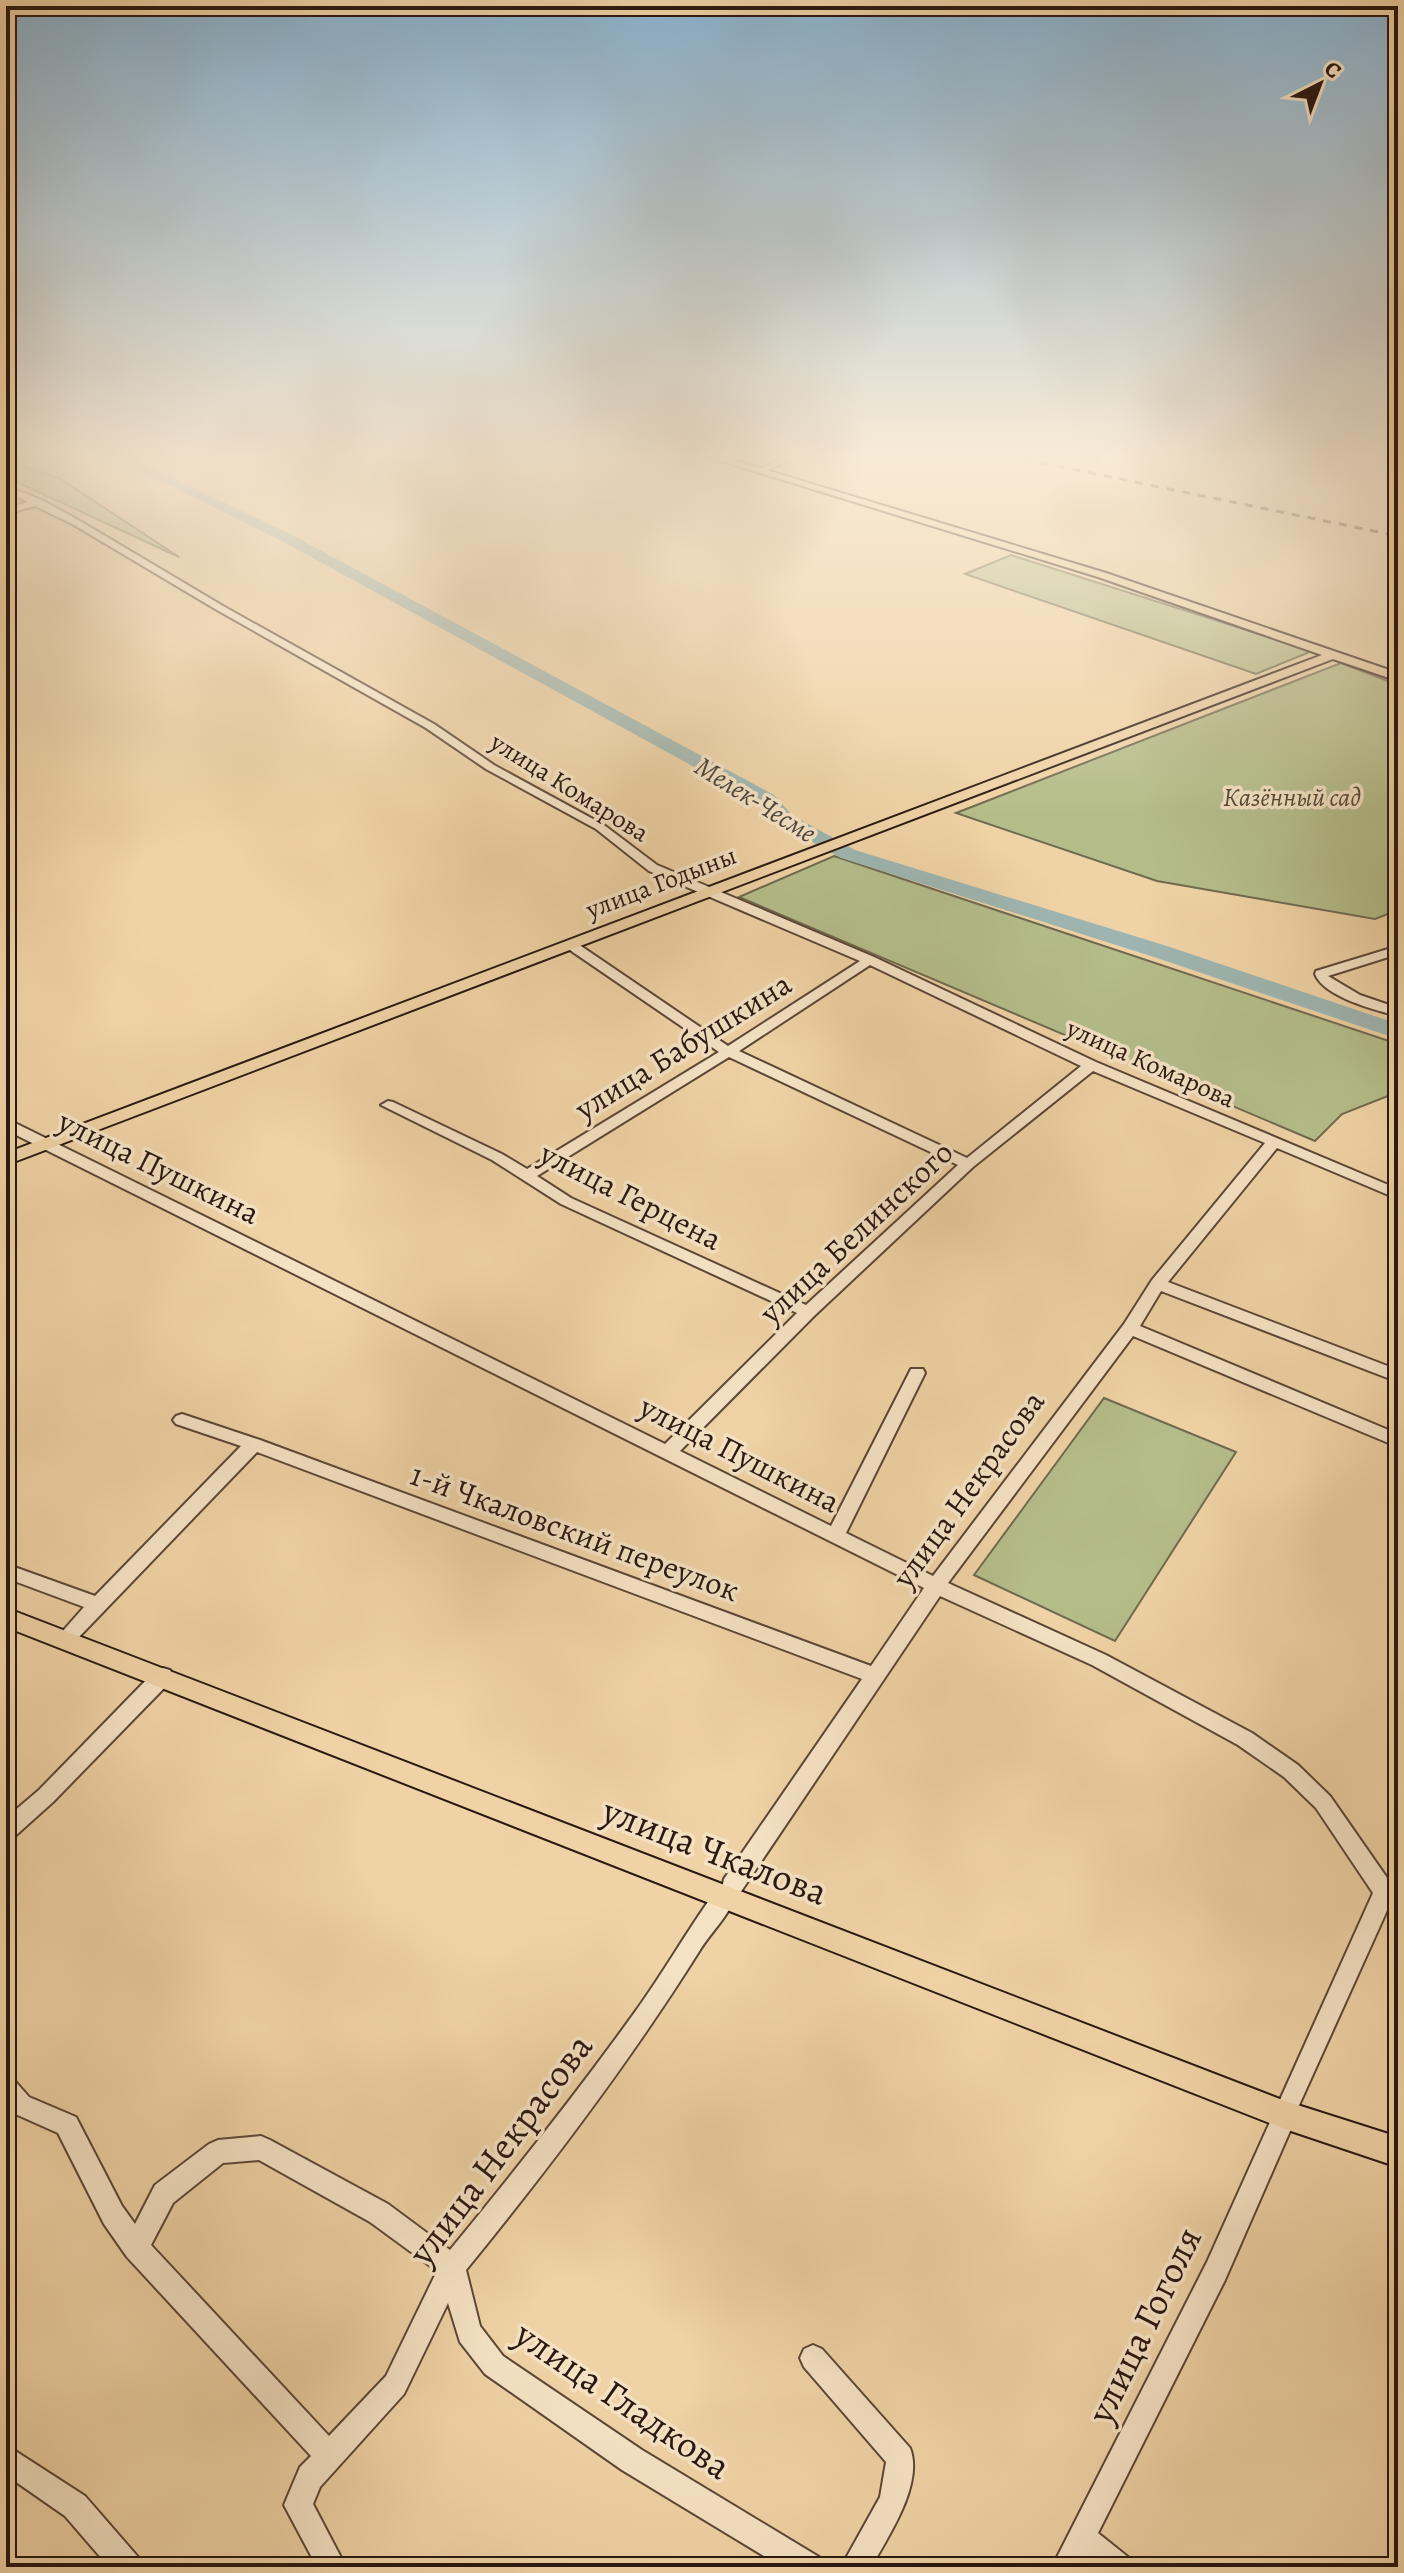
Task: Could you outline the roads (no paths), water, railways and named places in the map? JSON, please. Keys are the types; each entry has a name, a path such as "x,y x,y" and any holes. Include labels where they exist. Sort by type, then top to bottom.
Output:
{"main road":[{"path":"1096,573 1398,677"},
{"name":"улица Годыны","path":"6,1159 1335,654"},
{"name":"улица Чкалова","path":"6,1607 69,1636"},
{"name":"улица Чкалова","path":"6,1617 167,1672 1398,2152"},
{"name":"улица Чкалова","path":"1287,2109 1398,2139"}],"street":[{"name":"улица Комарова","path":"163,573 430,726 490,767 600,827 653,868 869,960 1091,1065 1398,1194"},
{"path":"571,945 727,1051 968,1164"},
{"path":"1398,950 1321,974 1324,981 1338,990 1398,1012"},
{"name":"улица Бабушкина","path":"526,1176 869,960"},
{"name":"улица Белинского","path":"669,1451 808,1312 968,1164 1091,1065"},
{"name":"улица Герцена","path":"388,1105 497,1157 566,1201 808,1312"},
{"name":"улица Пушкина","path":"6,1124 936,1586 1099,1660 1245,1739 1280,1763 1323,1802 1391,1896"},
{"name":"улица Некрасова","path":"332,2567 298,2505 310,2477 395,2385 452,2267 549,2149 646,2016 702,1927 936,1586 1130,1328 1158,1284 1274,1142"},
{"path":"1158,1284 1398,1376"},
{"path":"1130,1328 1398,1441"},
{"path":"836,1535 917,1373"},
{"name":"1-й Чкаловский переулок","path":"182,1420 254,1444 875,1676"},
{"path":"69,1636 96,1604 254,1444"},
{"path":"6,1571 96,1604"},
{"path":"6,1831 46,1796 167,1672"},
{"name":"улица Гоголя","path":"1066,2567 1216,2271 1287,2109 1391,1896"},
{"path":"6,2088 21,2105 67,2125 113,2215 136,2248 330,2457"},
{"path":"136,2248 164,2194 218,2152 261,2148 310,2178 379,2213 452,2267"},
{"name":"улица Гладкова","path":"452,2267 469,2333 494,2365 632,2460 809,2567"},
{"path":"813,2358 900,2458 893,2501 855,2567"},
{"path":"6,2459 75,2506 128,2567"},
{"path":"1081,2538 1118,2567"}],"waterway":[{"name":"Мелек-Чесме","path":"352,573 767,799 785,819 848,854 1162,952 1398,1032"}],"park label":[{"name":"Казённый сад","path":"1292,797"}]}
